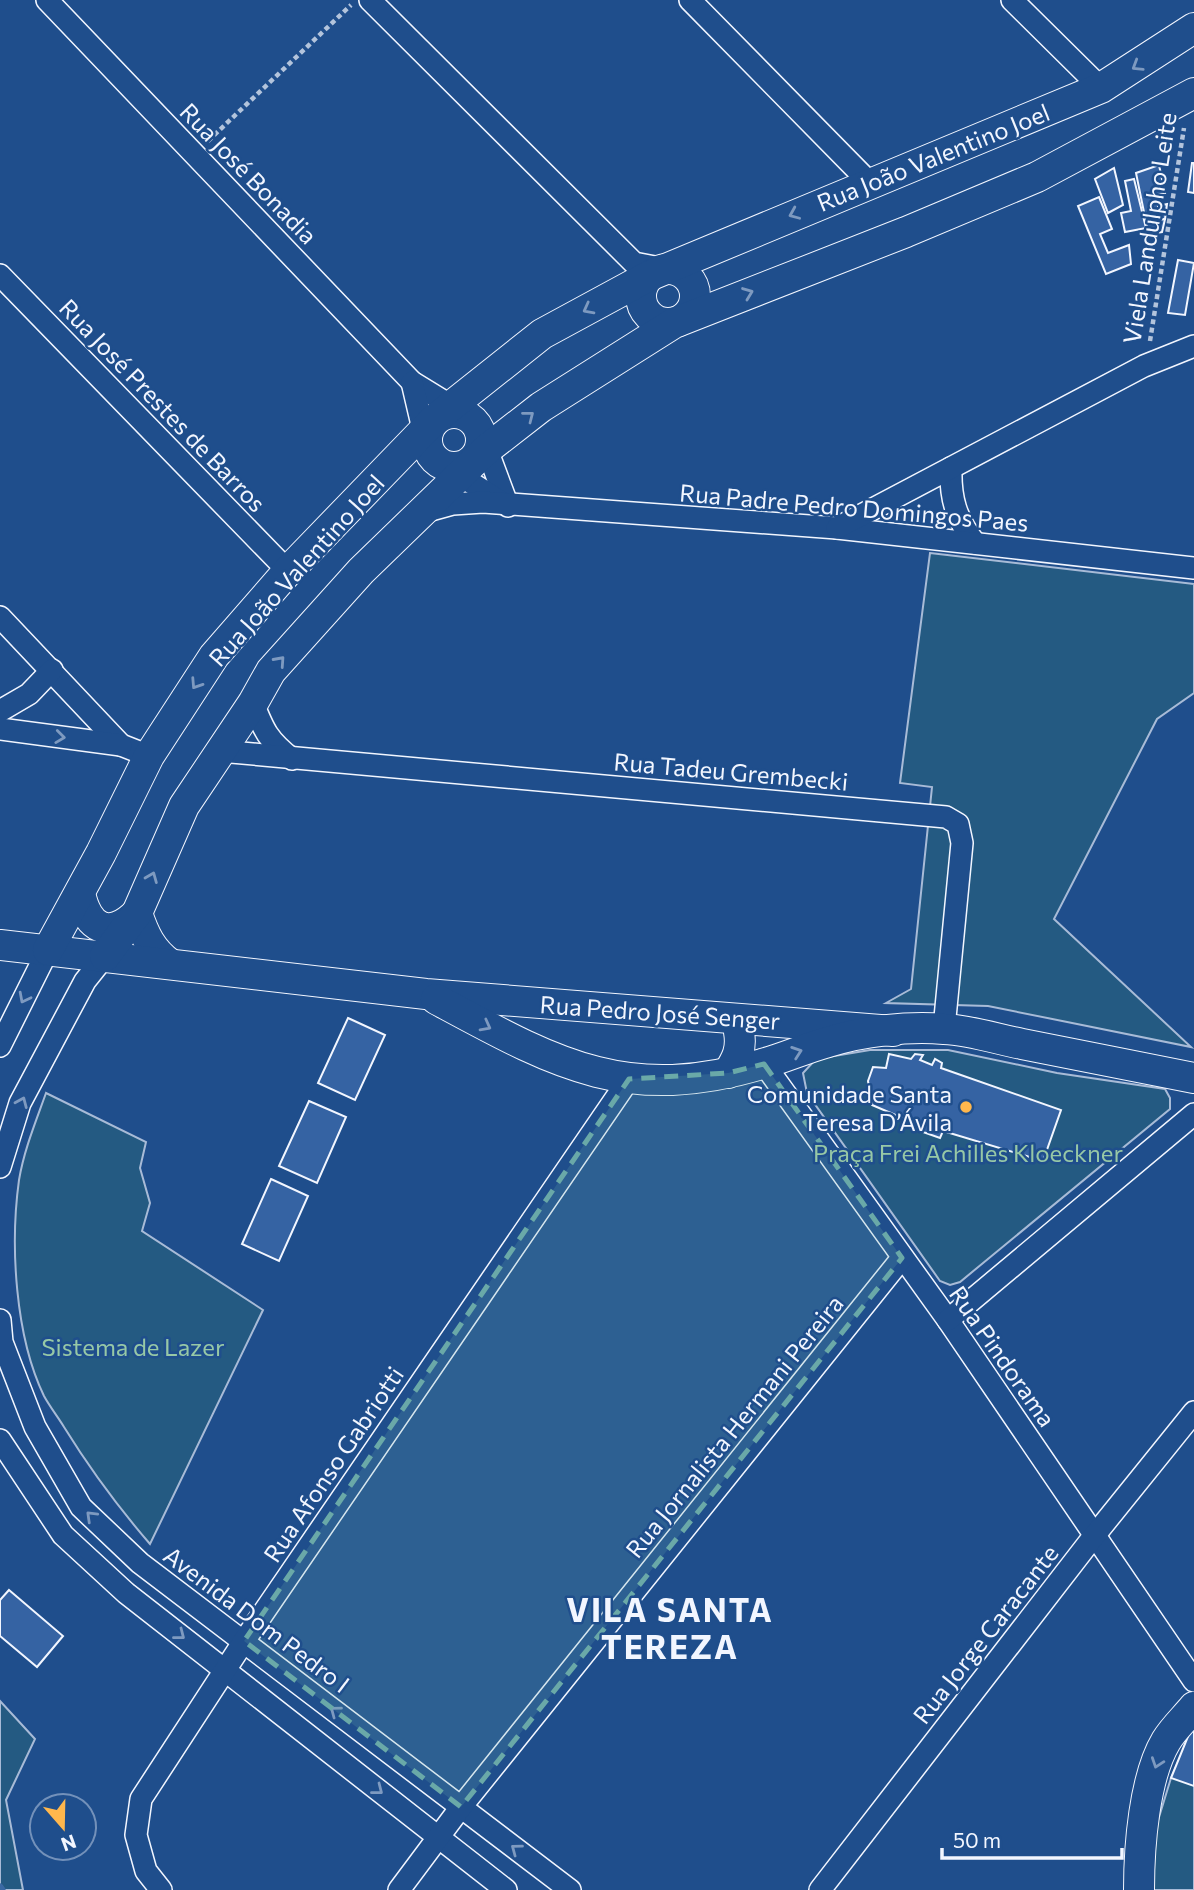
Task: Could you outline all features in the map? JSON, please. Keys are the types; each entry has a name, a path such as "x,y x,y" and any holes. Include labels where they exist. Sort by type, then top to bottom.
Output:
{"street":[{"name":"Rua José Bonadia","path":"47,0 412,382 455,440"},
{"path":"370,0 650,277 689,278 695,291 694,305 680,320 659,323 647,315 650,277"},
{"path":"690,0 870,183"},
{"path":"1012,0 1101,88"},
{"name":"Rua João Valentino Joel","path":"105,956 136,913 184,806 253,703 271,671 361,571 418,513 455,440 542,334 650,277 1101,88 1194,28"},
{"name":"Rua João Valentino Joel","path":"48,950 149,756 214,656 288,571 455,440 541,407 680,320 906,232 1037,177 1191,94"},
{"name":"Rua José Prestes de Barros","path":"0,275 288,571"},
{"path":"838,528 1144,366 1194,346"},
{"name":"Rua José Bonadia","path":"412,382 455,440"},
{"path":"455,440 508,506"},
{"name":"Rua Padre Pedro Domingos Paes","path":"455,440 508,506"},
{"path":"951,468 954,507 962,526 975,543"},
{"name":"Rua Padre Pedro Domingos Paes","path":"418,513 453,503 468,502 838,528 1194,568"},
{"path":"0,617 121,745"},
{"path":"0,711 29,694 52,670"},
{"path":"253,703 269,738 292,759"},
{"path":"0,729 121,745 149,756"},
{"name":"Rua Tadeu Grembecki","path":"220,751 946,817 958,824 962,843 944,1028"},
{"path":"80,893 87,918 96,924 116,927 136,913 151,947 170,964"},
{"name":"Rua Pedro José Senger","path":"0,945 426,994 553,1004 734,1025 893,1031"},
{"path":"0,1046 48,950"},
{"path":"0,1167 20,1103 85,981 105,956"},
{"name":"Rua Pedro José Senger","path":"426,994 532,1051 568,1065 629,1079 683,1080 729,1073 859,1034 944,1028 1194,1078"},
{"path":"532,1051 526,1030 530,1017 542,1006 553,1004"},
{"path":"734,1025 764,1064"},
{"path":"729,1073 741,1045 734,1025"},
{"name":"Rua Pindorama","path":"764,1064 948,1320 1194,1681"},
{"name":"Rua Afonso Gabriotti","path":"161,1890 146,1871 136,1835 141,1799 244,1641 629,1079"},
{"path":"948,1320 1194,1114"},
{"name":"Rua Jornalista Hermani Pereira","path":"399,1890 461,1807 902,1258"},
{"name":"Avenida Dom Pedro I","path":"0,1320 2,1342 36,1427 81,1507 140,1563 570,1890"},
{"name":"Rua Jorge Caracante","path":"820,1890 1094,1536 1194,1412"},
{"path":"0,1440 62,1535 126,1592 506,1890"},
{"path":"1139,1890 1139,1850 1155,1763 1167,1739 1194,1707"}],"path":[{"path":"195,153 356,0"},
{"name":"Viela Landulpho Leite","path":"1144,366 1191,94"}],"highlighted area":[{"path":"764,1064 902,1258 461,1807 244,1641 629,1079 728,1073"}],"green space":[{"path":"930,553 1194,584 1194,693 1157,719 1054,919 1191,1047 988,1006 886,1003 911,989 932,787 900,783"},
{"name":"Praça Frei Achilles Kloeckner","path":"870,1050 948,1050 1057,1073 1165,1089 1170,1098 1170,1109 960,1282 950,1285 940,1281 807,1093 803,1073 816,1059"},
{"name":"Sistema de Lazer","path":"46,1093 146,1142 140,1168 150,1203 142,1231 263,1310 150,1544 84,1458 44,1396 27,1346 17,1290 16,1205 24,1158"},
{"path":"0,1701 35,1739 6,1800 23,1890 0,1890"},
{"path":"1194,1726 1194,1890 1152,1890 1156,1827 1171,1778"}],"building":[{"path":"1194,163 1194,193 1188,192"},
{"path":"1159,165 1165,193 1156,195 1158,206 1167,204 1165,219 1146,222 1136,173"},
{"path":"1114,168 1123,205 1108,213 1095,179"},
{"path":"1134,179 1146,228 1125,232 1121,213 1131,211 1125,181"},
{"path":"1099,197 1112,229 1100,234 1108,253 1129,245 1131,264 1106,274 1078,206"},
{"path":"1165,219 1162,232 1148,234 1146,222"},
{"path":"1178,260 1194,263 1185,315 1168,313"},
{"path":"348,1018 385,1035 355,1100 318,1083"},
{"name":"Comunidade Santa Teresa D’Ávila","path":"889,1054 911,1059 915,1054 923,1055 920,1060 932,1065 935,1059 942,1063 941,1068 1061,1110 1043,1161 943,1131 940,1138 906,1126 905,1119 872,1105 868,1081 873,1067 886,1068"},
{"path":"309,1101 346,1117 317,1183 279,1166"},
{"path":"271,1179 308,1196 279,1261 242,1244"},
{"path":"9,1590 63,1636 37,1667 0,1636 0,1600"},
{"path":"1191,1729 1194,1730 1194,1786 1171,1778"}],"place":[{"name":"Comunidade Santa Teresa D’Ávila","path":"966,1107"}],"district":[{"name":"VILA SANTA TEREZA","path":"670,1628"}]}
